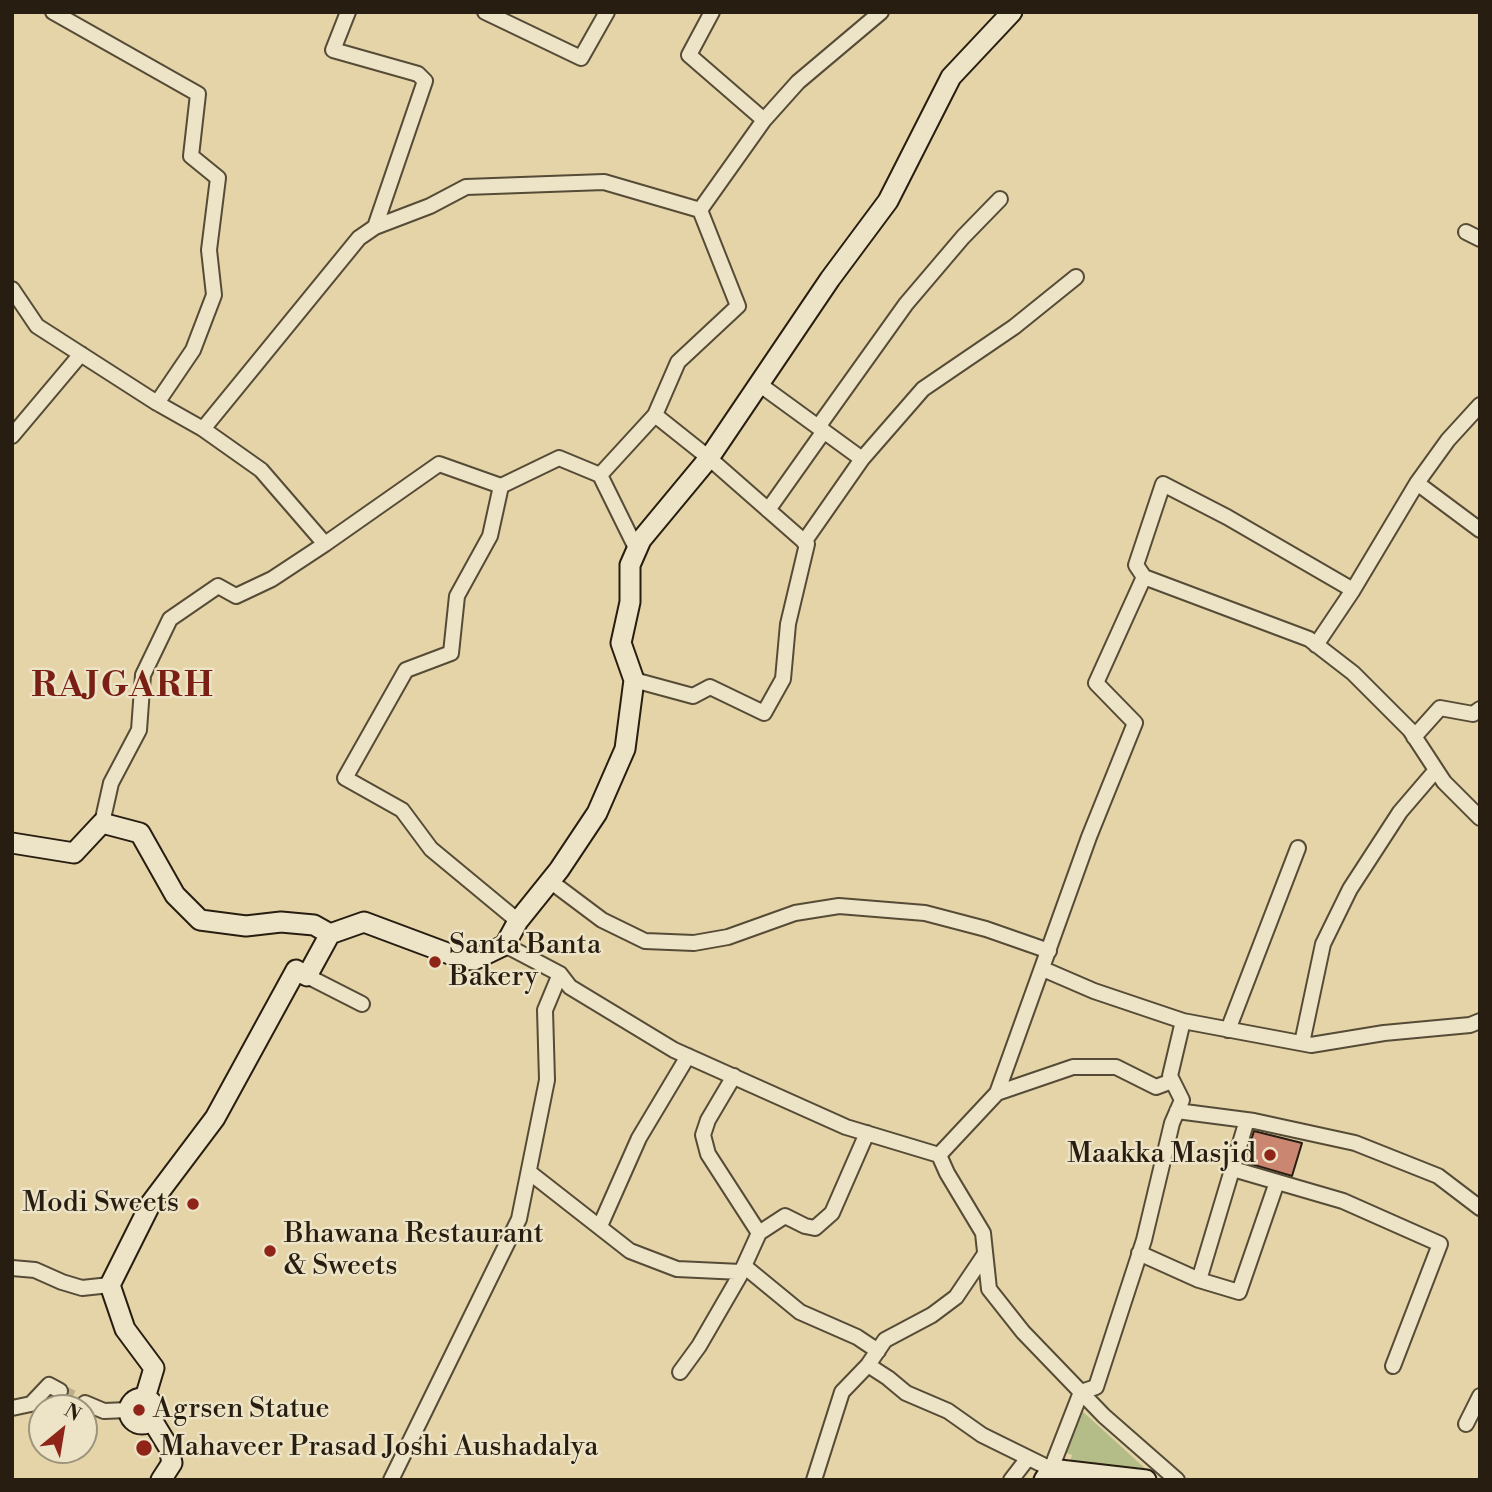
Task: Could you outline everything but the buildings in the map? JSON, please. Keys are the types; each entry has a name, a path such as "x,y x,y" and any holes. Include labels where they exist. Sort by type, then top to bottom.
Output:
{"street":[{"path":"53,12 198,94 191,156 218,178 209,250 214,295 193,350 157,403"},
{"path":"348,12 333,50 418,74 425,81 375,227"},
{"path":"485,12 581,58 607,12"},
{"path":"712,12 690,55 764,120"},
{"path":"700,209 764,120 798,82 881,12"},
{"path":"307,975 330,934 364,922 463,959 474,960 505,945 518,921 550,881 597,813 625,749 634,680 621,643 630,602 630,565 637,550 650,529 709,458 830,279 888,201 950,77 1012,12"},
{"path":"203,429 359,238 375,227 429,206 466,187 604,182 700,209"},
{"path":"768,510 906,304 963,237 1000,199"},
{"path":"600,475 655,415 678,362 738,306 700,209"},
{"path":"804,542 862,459 923,389 1014,327 1076,277"},
{"path":"12,289 37,326 157,403 203,429 261,470 325,544"},
{"path":"12,436 81,354"},
{"path":"759,384 862,459"},
{"path":"1316,645 1353,590 1417,483 1448,440 1479,409"},
{"path":"634,680 693,696 710,687 764,713 783,679 788,624 807,544 709,458 655,415"},
{"path":"12,843 74,853 102,823 111,783 139,730 144,675 170,619 218,586 236,596 272,579 439,464 501,486 559,458 600,475 637,550"},
{"path":"1417,483 1480,530"},
{"path":"1353,590 1227,517 1163,484 1136,565 1144,577 1309,639 1353,673 1414,737 1444,782 1480,818"},
{"path":"501,486 490,536 457,596 451,653 406,670 345,778 402,810 431,849 518,921"},
{"path":"939,1155 997,1093 1089,836 1135,723 1096,683 1144,577"},
{"path":"1414,737 1440,708 1472,714 1480,709"},
{"path":"1302,1043 1323,944 1339,911 1350,889 1400,812 1436,770"},
{"path":"102,823 140,833 175,895 200,920 246,926 281,922 314,925 330,934"},
{"path":"1228,1030 1298,848"},
{"path":"550,881 602,920 645,942 694,943 728,937 795,913 839,906 925,913 986,929 1049,951"},
{"path":"505,945 560,974 570,987 674,1050 846,1127 939,1155 983,1233 989,1289 1023,1332 1080,1392 1177,1480"},
{"path":"1043,969 1094,991 1183,1021 1311,1045 1384,1033 1470,1025 1480,1021"},
{"path":"145,1398 154,1368 125,1329 110,1284 151,1203 215,1118 296,970 362,1004"},
{"path":"391,1480 519,1219 547,1080 545,1010 560,974"},
{"path":"1080,1392 1096,1387 1139,1254 1182,1100 1170,1076 1183,1021"},
{"path":"600,1226 639,1138 688,1056"},
{"path":"997,1093 1073,1068 1116,1067 1156,1087 1172,1081"},
{"path":"734,1076 708,1120 703,1135 708,1154 759,1233"},
{"path":"1177,1111 1247,1120 1355,1143 1438,1176 1480,1208"},
{"path":"1199,1280 1247,1120"},
{"path":"680,1372 699,1346 759,1233 785,1216 815,1228 832,1213 867,1133"},
{"path":"1233,1169 1343,1201 1440,1244 1393,1366"},
{"path":"529,1172 630,1251 677,1269 742,1269 800,1312 857,1337 878,1351"},
{"path":"1139,1254 1199,1280 1239,1292 1277,1182"},
{"path":"814,1480 842,1392 868,1365 885,1340 932,1315 956,1297 985,1254"},
{"path":"12,1268 35,1269 82,1288 110,1284"},
{"path":"868,1365 906,1393 948,1411 982,1435 1028,1458 1048,1474 1146,1480"},
{"path":"12,1408 31,1404 49,1385 60,1391"},
{"path":"1048,1474 1080,1392"},
{"path":"1466,1424 1480,1396"},
{"path":"128,1410 136,1399 145,1398 155,1406 152,1420 169,1448 169,1474"},
{"path":"98,1408 104,1411 128,1410"},
{"path":"128,1410 130,1418 137,1423 145,1424 152,1420"},
{"path":"1011,1480 1028,1458"}],"green space":[{"path":"1081,1410 1148,1471 1069,1465 1072,1455 1062,1451"}],"tunnel":[{"path":"60,1391 66,1394"}],"place":[{"name":"Santa Banta Bakery","path":"435,962"},
{"name":"Maakka Masjid","path":"1270,1155"},
{"name":"Modi Sweets","path":"193,1204"},
{"name":"Bhawana Restaurant & Sweets","path":"270,1251"},
{"name":"Agrsen Statue","path":"139,1410"},
{"name":"Mahaveer Prasad Joshi Aushadalya","path":"144,1448"}],"district":[{"name":"RAJGARH","path":"123,688"}]}
